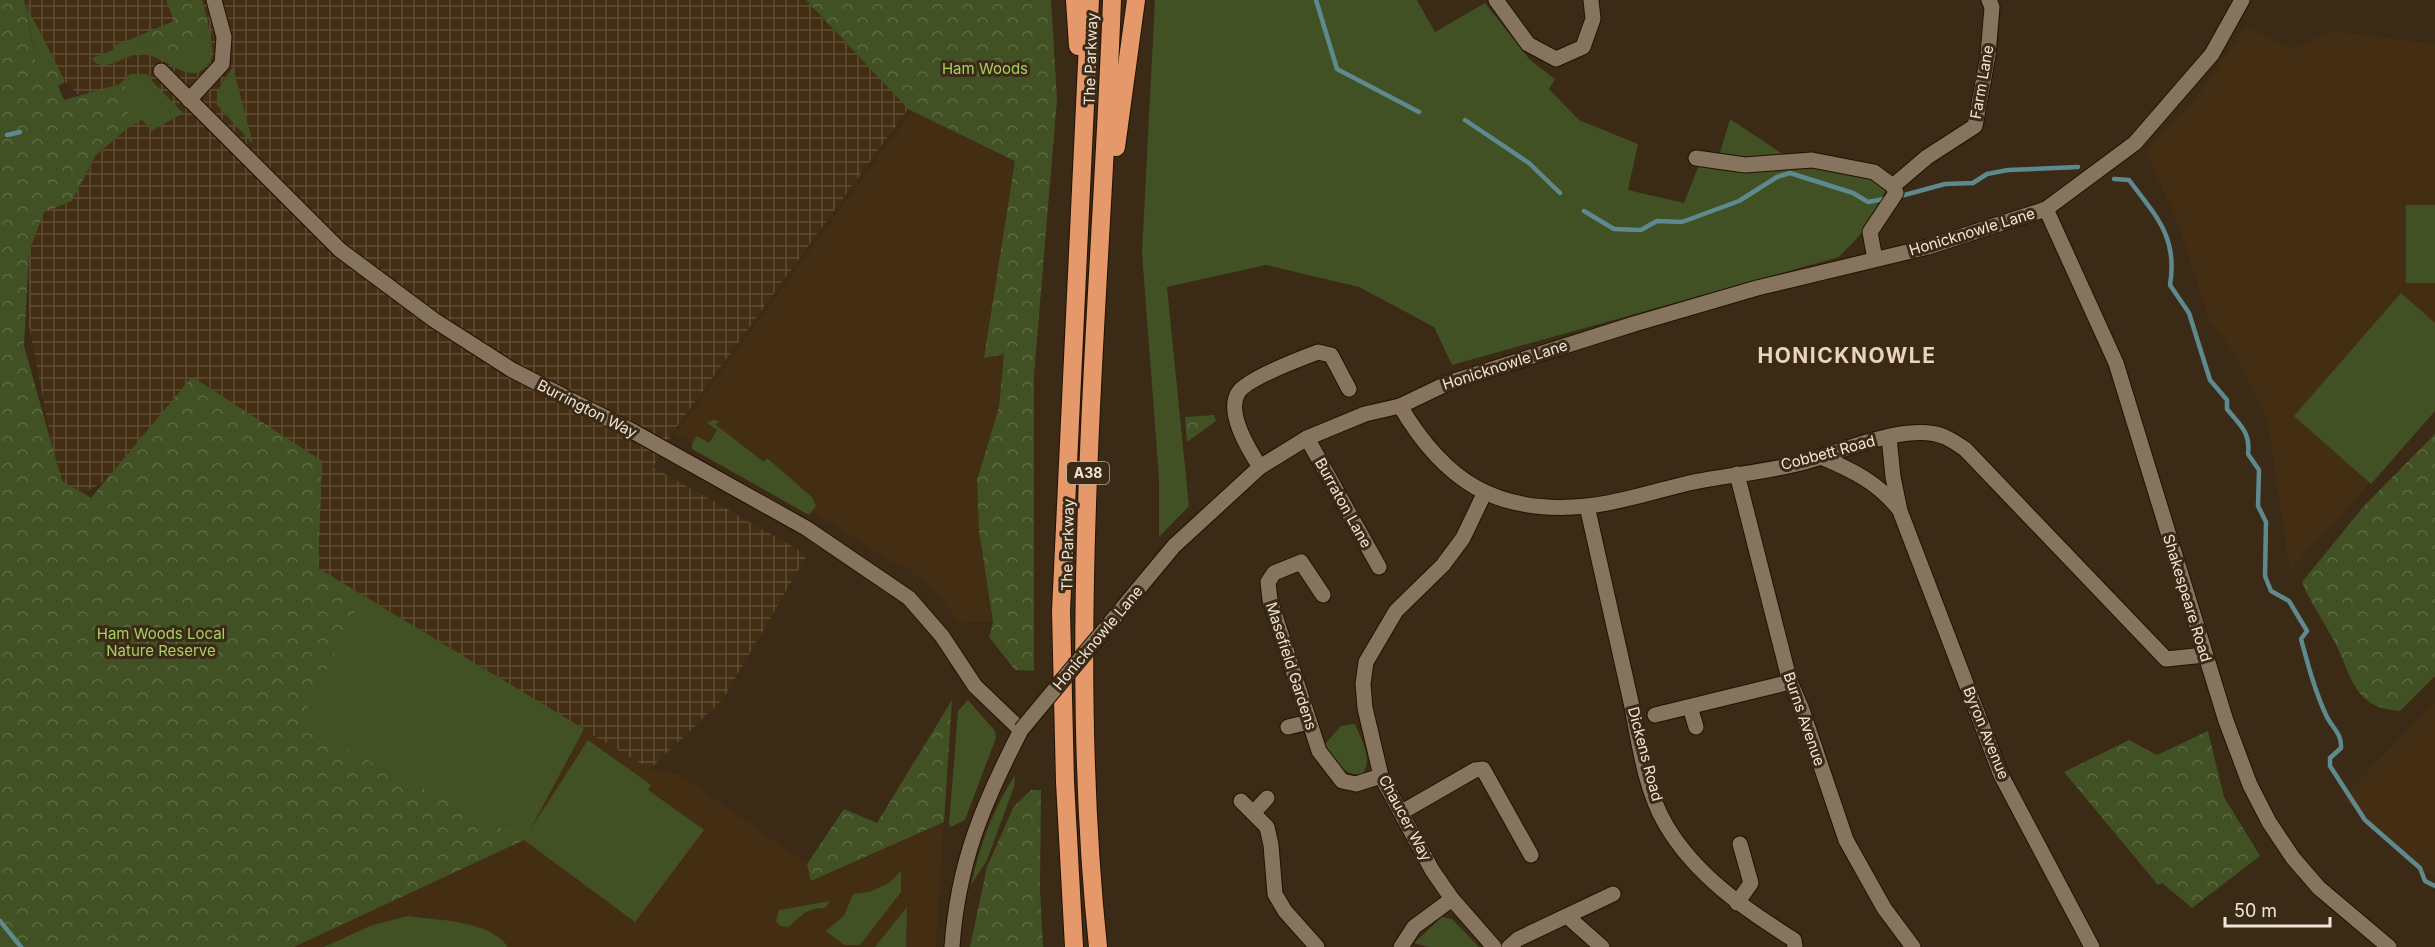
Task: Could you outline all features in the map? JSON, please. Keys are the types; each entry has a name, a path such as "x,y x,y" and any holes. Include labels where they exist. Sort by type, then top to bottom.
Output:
{"highway":[{"name":"A38","path":"1075,0 1085,123"},
{"name":"The Parkway","path":"1074,947 1065,782 1061,611 1090,0"},
{"name":"The Parkway","path":"1098,947 1089,844 1084,644 1089,436 1101,247 1112,0"},
{"name":"A38","path":"1101,247 1136,0"}],"street":[{"path":"189,100 222,64 224,37 214,0"},
{"path":"1496,0 1528,44 1556,59 1583,47 1593,20 1591,0"},
{"name":"Farm Lane","path":"1875,259 1870,232 1894,189 1927,156 1976,126 1988,55 1992,7 1989,0"},
{"name":"Honicknowle Lane","path":"952,947 954,917 970,842 990,790 1021,730 1174,546 1260,467 1307,438 1378,409 1400,406 1448,383 1757,288 1971,234 2046,209 2135,143 2212,54 2241,0"},
{"name":"Burrington Way","path":"161,70 352,261 434,320 512,370 634,432 806,528 909,598 942,636 975,686 1021,730"},
{"path":"1696,158 1745,165 1812,160 1874,172 1894,189"},
{"name":"Shakespeare Road","path":"2046,209 2116,363 2237,755 2269,822 2293,858 2319,888 2389,947"},
{"path":"1260,467 1240,432 1236,401 1238,392 1248,384 1318,352 1331,355 1349,389"},
{"name":"Cobbett Road","path":"1400,406 1414,430 1439,461 1463,480 1485,492 1522,506 1587,506 1821,457 1889,436 1929,433 1944,436 1965,449 2166,659 2205,655"},
{"name":"Byron Avenue","path":"1889,436 1893,477 1900,511 2001,776 2092,947"},
{"name":"Burraton Lane","path":"1307,438 1378,567"},
{"name":"Byron Avenue","path":"1821,457 1862,475 1886,493 1900,511"},
{"name":"Burns Avenue","path":"1737,474 1790,682 1846,840 1884,908 1913,947"},
{"name":"Chaucer Way","path":"1485,492 1463,538 1443,564 1396,611 1366,662 1363,684 1365,708 1381,776 1432,870 1452,899 1494,947"},
{"name":"Dickens Road","path":"1587,506 1652,789 1666,825 1714,884 1737,903 1794,940 1795,947"},
{"name":"Masefield Gardens","path":"1323,595 1301,562 1274,573 1268,582 1270,600 1319,751 1342,782 1356,784 1381,776"},
{"path":"1655,715 1790,682"},
{"path":"1690,707 1696,727"},
{"path":"1288,727 1309,722"},
{"path":"1402,812 1475,770 1484,769 1531,855"},
{"path":"1253,813 1267,798"},
{"path":"1241,801 1267,827 1275,894 1285,911 1317,947"},
{"path":"1737,903 1751,882 1740,844"},
{"path":"1509,947 1518,939 1614,894"},
{"path":"1401,947 1414,927 1452,899"},
{"path":"1568,917 1602,947"}],"shaded area":[{"path":"24,0 806,0 908,109 673,432 653,467 807,555 723,699 650,769 309,566 120,471 64,506 29,326 29,252 44,212 72,201 96,155 128,128 122,119 131,110 130,90 120,84 81,97 65,82"},
{"path":"2246,26 2292,49 2331,31 2435,44 2435,411 2290,571 2267,419 2235,353 2210,322 2178,223 2145,151 2197,97"},
{"path":"924,95 1016,161 984,357 1004,353 999,407 977,480 979,531 993,622 960,623 934,591 908,569 888,560 813,512 816,502 767,458 765,462 715,425 718,421 708,423 717,430 708,444 697,436 692,443 675,434"},
{"path":"363,597 650,769 681,775 807,864 811,881 944,822 936,947 294,947 523,840"},
{"path":"2435,702 2435,879 2342,798"}],"green space":[{"name":"Ham Woods Local Nature Reserve","path":"0,0 24,0 37,67 56,63 65,82 58,86 64,100 120,84 130,90 131,110 122,119 128,128 96,155 72,201 44,212 29,252 24,346 62,481 91,498 192,377 322,461 318,568 363,597 299,725 524,840 294,947 0,947"},
{"path":"166,0 202,0 208,22 196,41 169,55 162,45 124,42 174,21"},
{"name":"Ham Woods","path":"806,0 1051,0 1057,99 1034,375 1034,671 1015,670 989,637 993,622 979,531 977,480 999,407 1004,354 984,358 1015,161 908,109"},
{"path":"1155,0 1417,0 1435,32 1485,3 1530,60 1555,79 1549,89 1579,120 1638,144 1628,190 1684,203 1704,152 1719,156 1730,119 1784,155 1868,178 1886,190 1860,235 1839,257 1452,365 1434,327 1359,287 1266,265 1167,287 1189,506 1159,537 1159,478 1142,253"},
{"path":"25,3 56,63 37,68"},
{"path":"208,22 213,54 206,66 199,72 190,73 153,56 143,54 107,65 95,63 92,58 113,50 115,45 124,42 162,45 196,41"},
{"path":"233,67 253,144 217,105 217,91"},
{"path":"130,74 146,74 153,78 151,80 183,113 152,131 142,120 128,128 122,119 120,84"},
{"path":"2406,205 2435,205 2435,283 2406,283"},
{"path":"2401,293 2435,323 2435,411 2371,484 2294,416"},
{"name":"Ham Woods Local Nature Reserve","path":"192,377 322,461 318,568 584,729 530,830 588,740 651,785 648,790 704,830 635,922 524,840 174,947 0,591 56,461 62,481 91,498"},
{"path":"1214,415 1216,421 1187,442 1185,417"},
{"path":"713,420 719,421 716,425 764,462 767,458 812,497 816,506 809,515 692,449 692,443 697,436 709,443 717,430 707,423"},
{"path":"2435,434 2435,676 2400,711 2372,703 2356,687 2302,582 2364,506"},
{"path":"952,700 944,822 811,881 807,864 844,809 877,823"},
{"path":"968,700 995,731 996,738 965,820 951,827 949,824 958,711"},
{"path":"1355,724 1367,756 1362,774 1349,773 1339,766 1325,744 1341,726"},
{"path":"2208,731 2224,797 2260,856 2192,908 2162,883 2158,885 2064,772 2129,740 2157,755"},
{"path":"1015,775 1014,787 987,860 971,885 988,828"},
{"path":"1031,790 1041,790 1040,890 1043,947 970,947 987,867 1014,806"},
{"path":"901,871 901,892 860,945 844,945 826,931 844,916 853,894 869,892 889,883"},
{"path":"830,901 825,908 805,913 789,927 780,926 776,921 779,910"},
{"path":"907,907 906,947 875,947"},
{"path":"407,916 475,926 499,938 508,947 324,947 370,926"},
{"path":"1442,917 1452,919 1479,947 1428,947 1414,943"}],"waterway":[{"path":"1316,0 1337,69 1419,112"},
{"path":"1465,120 1529,163 1560,193"},
{"path":"7,135 20,132"},
{"path":"1897,197 1945,184 1973,183 1987,174 2008,170 2078,167"},
{"path":"1584,211 1614,229 1641,230 1657,221 1682,222 1739,201 1777,177 1790,173 1853,193 1868,202 1889,198"},
{"path":"2114,179 2129,180 2163,228 2171,253 2170,285 2189,313 2210,380 2227,400 2227,409 2246,434 2248,454 2259,470 2258,506 2266,522 2265,576 2271,591 2289,601 2307,631 2301,639 2312,678 2326,715 2340,738 2341,748 2330,758 2330,766 2365,820 2420,868 2425,881 2435,886"},
{"path":"0,921 21,947"}],"district":[{"name":"HONICKNOWLE","path":"1847,356"}]}
